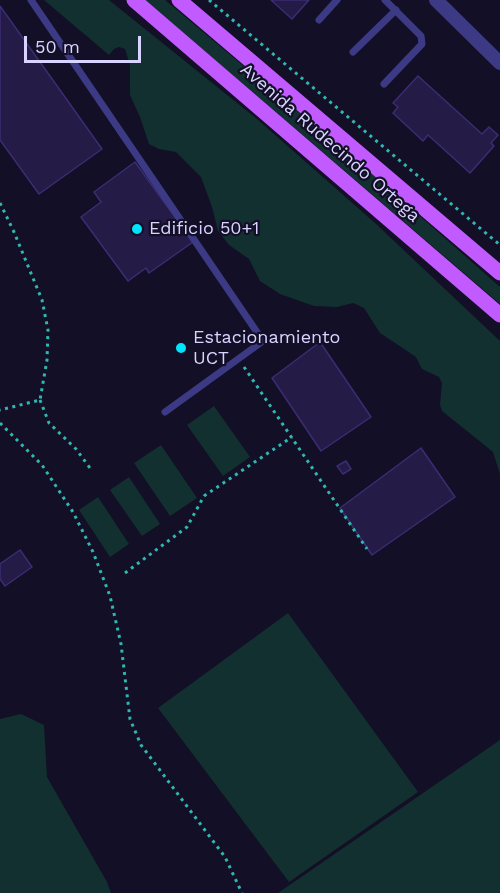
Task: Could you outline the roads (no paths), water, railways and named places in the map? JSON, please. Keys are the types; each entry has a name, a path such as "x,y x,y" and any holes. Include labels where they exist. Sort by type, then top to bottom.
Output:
{"main road":[{"name":"Avenida Rudecindo Ortega","path":"134,0 500,315"},
{"name":"Avenida Rudecindo Ortega","path":"179,0 500,273"}],"street":[{"path":"436,0 500,63"}],"lane":[{"path":"31,0 263,341 165,412"},
{"path":"319,20 337,0"},
{"path":"384,84 422,44 421,36 385,0"},
{"path":"353,52 396,10"}],"place":[{"name":"Edificio 50+1","path":"137,229"},
{"name":"Estacionamiento UCT","path":"181,348"}]}
